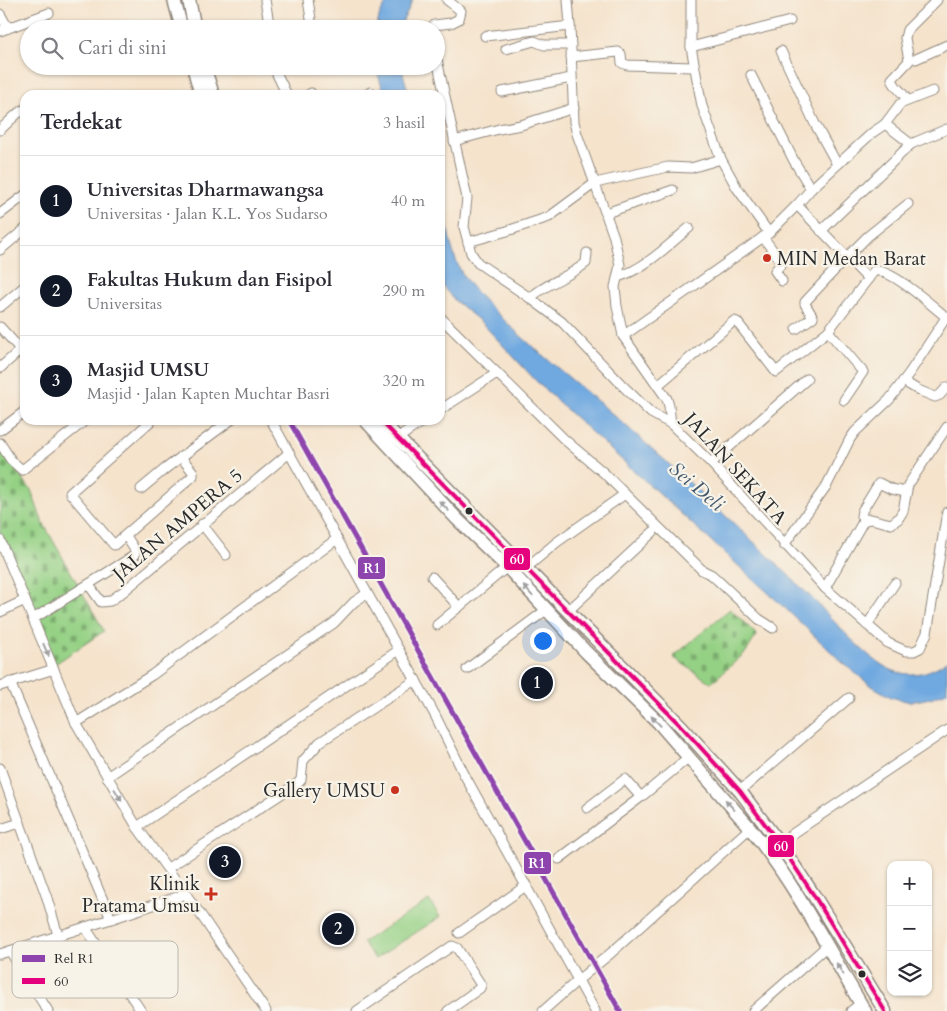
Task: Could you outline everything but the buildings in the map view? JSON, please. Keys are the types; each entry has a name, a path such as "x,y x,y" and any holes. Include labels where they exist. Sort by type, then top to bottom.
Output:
{"main road":[{"path":"174,0 180,20"},
{"path":"189,0 193,20"},
{"path":"195,75 199,90"},
{"path":"207,75 211,90"},
{"path":"370,425 457,519 507,567 586,652 659,723 750,828 776,865 827,946 859,1008 875,995"},
{"path":"385,425 682,727 740,791 779,843 813,894 875,995 882,1010"},
{"path":"586,652 597,641"}],"street":[{"path":"265,0 268,20"},
{"path":"308,0 311,19"},
{"path":"445,24 459,19 461,15 461,11 448,0"},
{"name":"JALAN SEKATA","path":"568,0 574,122 606,213 620,263 615,287 623,336 668,402 671,424 711,463 825,588 888,643 906,651 914,651 920,648 927,633 947,512"},
{"path":"691,0 691,47 693,66 702,106 721,159 782,263 776,271 782,281"},
{"path":"907,100 893,83 892,79 909,60 905,34 936,0"},
{"path":"30,20 49,13"},
{"path":"0,14 4,30 20,24"},
{"path":"691,47 790,21"},
{"path":"485,36 570,26"},
{"path":"506,49 534,41 544,45 571,45"},
{"path":"916,59 947,45"},
{"path":"781,51 815,124 837,164"},
{"path":"571,57 618,52 622,63 627,65 693,66"},
{"path":"278,75 285,90"},
{"path":"440,75 443,90"},
{"path":"751,75 794,161 811,189"},
{"path":"502,92 572,78"},
{"path":"623,336 766,235 837,164 885,124 900,104 933,91"},
{"path":"445,98 467,198 464,227 471,253 478,263 562,322 651,413 671,424"},
{"path":"454,141 498,129 528,124 574,108"},
{"path":"0,130 20,112"},
{"path":"885,124 910,144"},
{"path":"821,231 910,144 947,129"},
{"path":"468,242 549,217 595,183 668,167 691,168 721,159"},
{"path":"606,213 673,190"},
{"path":"0,214 20,199"},
{"path":"796,329 813,316 805,302 868,236 908,204"},
{"path":"797,205 868,279"},
{"path":"618,277 633,271 652,259 689,228"},
{"path":"0,250 20,233"},
{"path":"530,298 540,289 557,282 581,267 586,263 587,253"},
{"path":"658,385 734,321 737,322 776,372 828,331 874,271 882,271 908,287 947,317 888,400 855,432 827,485 784,545"},
{"path":"0,307 20,290"},
{"path":"445,322 565,440 604,473 702,570 712,575 759,619 773,628"},
{"path":"0,327 20,345"},
{"path":"828,331 863,372 844,400"},
{"path":"0,368 20,351"},
{"path":"445,407 497,373"},
{"path":"711,463 808,379"},
{"path":"903,381 931,397 944,398 947,387"},
{"path":"0,430 20,415"},
{"path":"0,443 11,460 22,470 80,425"},
{"path":"146,425 70,493 114,545 193,476 193,472 181,457"},
{"path":"141,489 224,425"},
{"path":"274,425 366,594 416,680 464,774 595,1011"},
{"path":"398,438 418,425"},
{"path":"906,492 891,489 879,483 861,516 865,519 886,523 895,522 902,511 908,485 947,427"},
{"name":"JALAN AMPERA 5","path":"88,584 100,602 110,600 150,569 289,452"},
{"path":"526,568 557,542 625,494"},
{"path":"825,588 865,519"},
{"path":"202,524 226,555"},
{"path":"568,611 653,532"},
{"path":"33,619 135,555 134,548 126,536"},
{"path":"76,723 152,675 337,539"},
{"path":"0,540 76,723 137,827 168,868 266,1011"},
{"path":"437,625 507,567"},
{"path":"432,577 458,607"},
{"path":"867,625 895,583"},
{"path":"107,777 334,623 354,602 366,594"},
{"path":"0,612 25,600"},
{"path":"467,669 546,610"},
{"path":"137,827 399,650"},
{"path":"0,686 54,669"},
{"path":"168,868 298,784 301,780 303,761 320,742 416,680"},
{"path":"10,682 111,919"},
{"path":"740,791 849,698"},
{"path":"779,843 947,730"},
{"path":"559,859 641,797 688,757"},
{"path":"0,768 47,898 58,935"},
{"path":"587,808 625,778 641,797"},
{"path":"0,829 20,823"},
{"path":"544,1011 578,980 611,954 750,828"},
{"path":"459,932 527,886"},
{"path":"40,941 186,894"},
{"path":"85,927 94,941"},
{"path":"357,1011 452,946 457,948 481,985 480,988 448,1011"},
{"path":"753,1011 827,946"},
{"path":"0,954 10,951 12,954"},
{"path":"40,998 48,1011"},
{"path":"132,998 141,1011"}],"green space":[{"path":"0,450 31,490 42,521 104,631 55,664 0,535"},
{"path":"730,609 757,635 746,652 711,683 673,657"},
{"path":"429,900 440,917 375,959 363,942"}],"water":[{"path":"388,0 413,0 403,20 378,20"},
{"path":"378,75 403,75 408,90 383,90"},
{"path":"445,214 451,245 459,268 465,278 487,303 527,342 609,411 710,501 871,657 894,671 908,674 929,671 947,661 947,692 910,702 891,697 870,685 844,664 540,385 481,322 454,300 445,289"}],"rail line":[{"name":"R1","path":"292,425 620,1011"}],"transit line":[{"name":"60","path":"385,425 682,727 740,791 779,843 813,894 885,1011"}],"place":[{"name":"MIN Medan Barat","path":"767,258"},
{"name":"Universitas Dharmawangsa","path":"537,683"},
{"name":"Gallery UMSU","path":"395,790"},
{"name":"Masjid UMSU","path":"225,862"},
{"name":"Klinik Pratama Umsu","path":"211,894"},
{"name":"Fakultas Hukum dan Fisipol","path":"338,929"}],"water label":[{"name":"Sei Deli","path":"697,486"}]}
